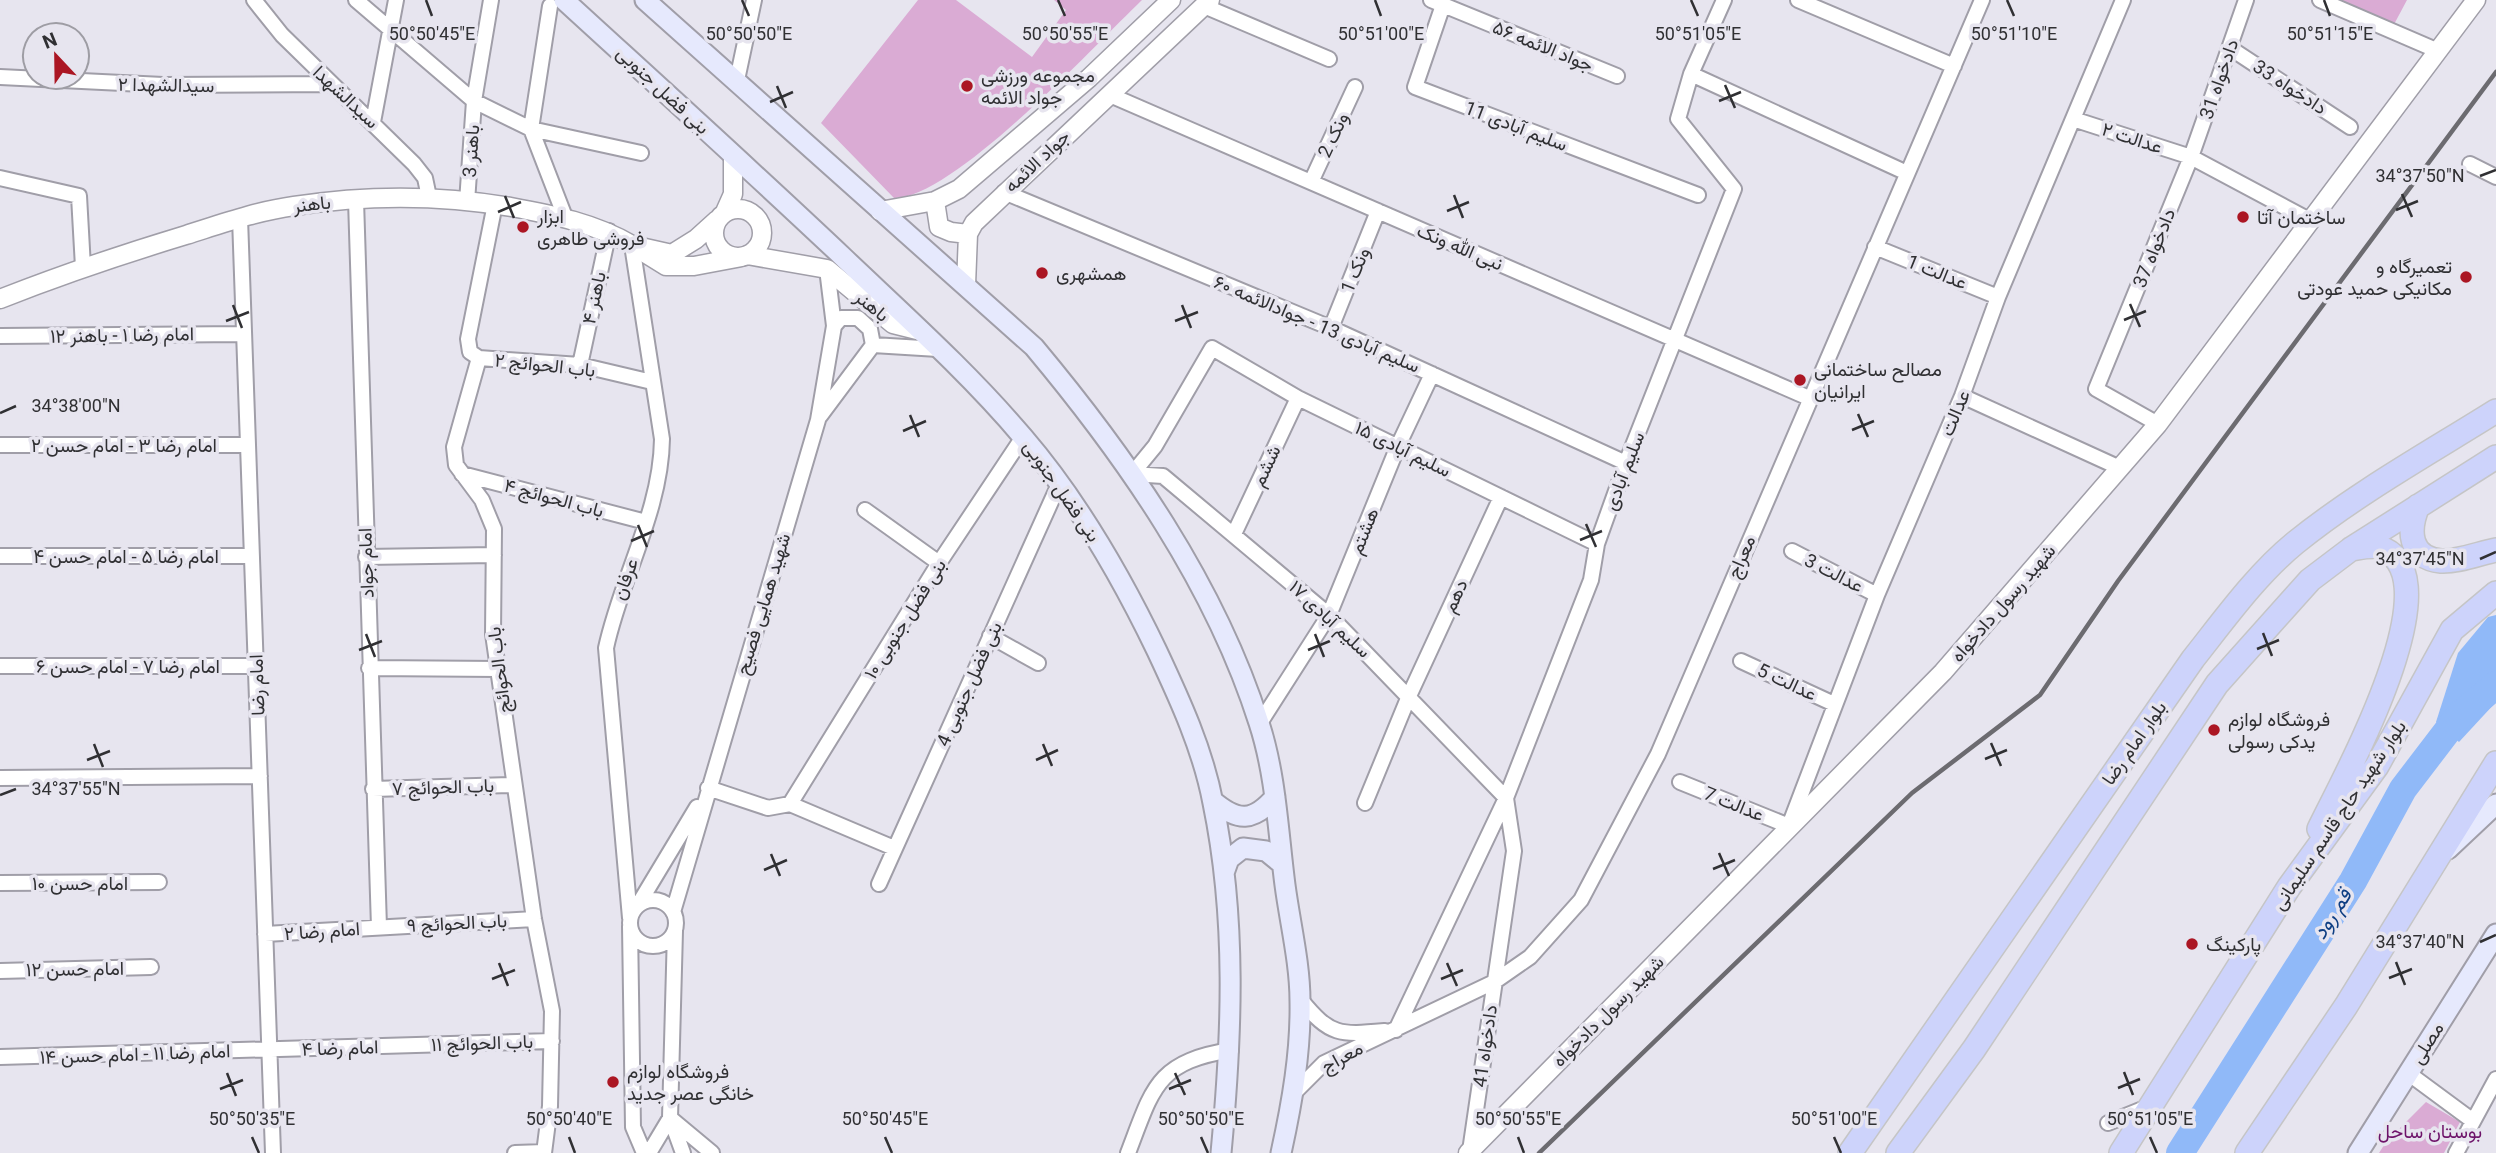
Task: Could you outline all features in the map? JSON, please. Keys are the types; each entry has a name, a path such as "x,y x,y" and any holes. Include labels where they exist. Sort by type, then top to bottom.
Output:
{"main road":[{"name":"بنی فضل جنوبی","path":"557,3 733,155 921,331 1023,437 1096,538 1142,619 1186,711 1213,801 1224,873 1231,951 1231,1050 1220,1153"},
{"path":"653,3 880,211 1034,346 1078,399 1132,474 1216,619 1260,723 1275,797 1300,1000 1294,1093 1281,1153"},
{"name":"بلوار امام رضا","path":"1850,1153 2163,702 2235,607 2294,544 2363,495 2496,411"},
{"name":"بلوار امام رضا","path":"1898,1153 1974,1049 2217,684 2310,580 2351,549 2496,457"},
{"path":"2418,506 2410,525 2414,543 2423,555 2441,561 2496,550"},
{"path":"2298,875 2377,705 2403,634 2406,574 2398,560 2375,546 2351,549"},
{"name":"بلوار شهید حاج قاسم سلیمانی","path":"2121,1153 2298,875 2377,766 2452,630 2496,593"},
{"path":"2248,1153 2346,1006 2496,763"},
{"path":"1213,801 1234,817 1245,817 1266,808 1275,797"},
{"path":"2432,864 2496,804"},
{"path":"1224,873 1229,859 1243,848 1266,851 1282,864"},
{"name":"مصلی","path":"2358,1153 2496,934"}],"street":[{"name":"سیدالشهدا","path":"254,0 282,34 414,164 425,178 429,197"},
{"path":"356,0 474,101 531,130 641,153"},
{"path":"373,122 396,0"},
{"name":"باهنر 3","path":"467,202 474,101 491,0"},
{"path":"737,80 754,0"},
{"name":"جواد الائمه","path":"880,211 935,201 959,189 985,170 1171,0"},
{"name":"سلیم آبادی","path":"1396,1030 1506,798 1591,580 1597,544 1626,463 1734,189 1678,119 1691,74 1723,0"},
{"path":"1798,0 1954,66"},
{"name":"معراج","path":"1294,1093 1324,1063 1494,982 1530,957 1581,900 1658,754 1982,0"},
{"name":"عدالت","path":"1789,826 1877,595 1962,396 1998,297 2123,0"},
{"name":"دادخواه 31","path":"2192,157 2246,0"},
{"path":"2320,0 2437,50"},
{"name":"شهید رسول دادخواه","path":"1469,1152 1943,672 2158,424 2476,0"},
{"name":"جواد الائمه ۵۶","path":"1437,2 1617,76"},
{"name":"سلیم آبادی 11","path":"1437,2 1415,87 1698,195"},
{"path":"557,3 531,130 565,217"},
{"path":"1207,3 1329,59"},
{"name":"جواد الائمه","path":"968,234 974,223 1004,192 1207,3"},
{"name":"دادخواه 33","path":"2230,48 2350,127"},
{"path":"1691,74 1907,173"},
{"name":"سیدالشهدا ۲","path":"0,77 163,85 331,84"},
{"name":"ونک 2","path":"1311,182 1355,87"},
{"name":"نبی الله ونک","path":"1110,95 1809,398"},
{"name":"عدالت ۲","path":"2073,119 2192,157 2309,220"},
{"path":"721,216 733,208 751,211 762,226 760,243 744,256 724,253 717,246 713,228 733,194 733,155"},
{"name":"دادخواه 37","path":"2158,424 2096,389 2192,157"},
{"path":"2470,164 2496,177"},
{"path":"0,178 79,196 83,267"},
{"name":"سلیم آبادی 13 - جوادالائمه ۶۰","path":"1004,192 1331,328 1626,463"},
{"name":"باهنر","path":"0,299 83,267 240,218 292,206 429,197 495,204 565,217 609,231 666,266 694,266 744,256 827,269 893,324 921,331"},
{"name":"امام جواد","path":"356,200 379,927"},
{"path":"935,201 939,227 968,234 966,285"},
{"name":"باب الحوائج","path":"495,204 468,339 470,352 478,358 453,447 456,465 482,500 494,529 493,634 513,785 552,1011 544,1153"},
{"name":"ونک 1","path":"1331,328 1378,211"},
{"name":"باهنر","path":"632,244 672,254 696,239 721,216"},
{"name":"امام رضا","path":"240,218 273,1153"},
{"name":"باهنر ۴","path":"580,365 609,231"},
{"name":"عرفان","path":"632,244 662,439 662,462 646,522 614,609 606,648 630,922 633,1127 646,1153"},
{"name":"عدالت 1","path":"1875,247 1998,297"},
{"name":"شهید همایی فصیح","path":"673,912 818,420 834,326 827,269"},
{"path":"834,326 841,318 858,318 870,329 873,345 938,349"},
{"name":"امام رضا ۱ - باهنر ۱۲","path":"0,336 244,334"},
{"name":"شهید همایی فصیح","path":"818,420 873,345"},
{"name":"سلیم آبادی ۱۵","path":"1132,474 1155,446 1212,348 1298,398 1597,544"},
{"name":"باب الحوائج ۲","path":"478,358 580,365 652,382"},
{"name":"هشتم","path":"1260,723 1329,615 1398,446 1432,374"},
{"path":"1962,396 2120,468"},
{"name":"ششم","path":"1234,534 1298,398"},
{"name":"بنی فضل جنوبی ۱۰","path":"790,804 939,563 1023,437"},
{"name":"امام رضا ۳ - امام حسن ۲","path":"0,445 248,445"},
{"name":"باب الحوائج ۴","path":"462,474 646,522"},
{"name":"سلیم آبادی ۱۷","path":"1132,474 1163,477 1329,615 1506,798"},
{"name":"بنی فضل جنوبی 4","path":"879,884 1059,484"},
{"name":"دهم","path":"1365,803 1409,696 1501,497"},
{"path":"865,510 939,563"},
{"name":"عدالت 3","path":"1792,551 1877,595"},
{"path":"366,557 494,555"},
{"name":"امام رضا ۵ - امام حسن ۴","path":"0,556 252,556"},
{"path":"990,636 1038,663"},
{"name":"عدالت 5","path":"1741,661 1834,704"},
{"name":"امام رضا ۷ - امام حسن ۶","path":"0,666 256,666"},
{"path":"369,667 499,669"},
{"path":"0,778 260,776"},
{"name":"عدالت 7","path":"1680,782 1789,826"},
{"name":"باب الحوائج ۷","path":"373,789 513,785"},
{"path":"708,788 768,808 790,804 894,848"},
{"name":"شهید همایی فصیح","path":"638,905 708,788"},
{"name":"دادخواه 41","path":"1469,1152 1514,851 1506,798"},
{"name":"امام حسن ۱۰","path":"0,883 159,882"},
{"path":"674,931 667,941 647,946 636,939 630,922 638,905 645,901 661,901 673,912 674,931 670,1118 682,1153"},
{"name":"باب الحوائج ۹","path":"379,927 534,919"},
{"name":"امام رضا ۲","path":"265,934 379,927"},
{"name":"امام حسن ۱۲","path":"0,971 151,967"},
{"name":"معراج","path":"1300,1000 1319,1023 1347,1035 1396,1030"},
{"name":"باب الحوائج ۱۱","path":"411,1045 552,1041"},
{"name":"امام رضا ۴","path":"269,1050 411,1045"},
{"name":"امام رضا ۱۱ - امام حسن ۱۴","path":"0,1058 269,1050"},
{"path":"1128,1153 1150,1096 1164,1076 1178,1064 1200,1055 1231,1050"},
{"path":"2408,1073 2473,1121"},
{"path":"2456,1153 2494,1085"},
{"path":"2108,1123 2151,1105"},
{"path":"646,1153 670,1118"},
{"path":"670,1118 712,1153"},
{"path":"515,1153 544,1153"}],"green space":[{"name":"مجموعه ورزشی جواد الائمه","path":"918,0 956,0 1032,57 1066,10 1054,0 1142,0 1023,116 986,147 951,174 920,192 894,198 821,123"},
{"path":"2323,0 2407,0 2391,30"},
{"name":"بوستان ساحل","path":"2426,1102 2460,1122 2444,1153 2379,1153 2386,1142"}],"water":[{"path":"2496,615 2496,702 2459,742 2436,722 2458,653 2488,617"}],"waterway":[{"name":"قم رود","path":"2180,1153 2353,881 2403,789 2458,717 2496,685"}],"railway":[{"path":"1539,1153 1912,793 2040,695 2118,581 2496,72"}],"place":[{"name":"مجموعه ورزشی جواد الائمه","path":"967,86"},
{"name":"ساختمان آتا","path":"2243,217"},
{"name":"ابزار فروشی طاهری","path":"523,227"},
{"name":"همشهری","path":"1042,273"},
{"name":"تعمیرگاه و مکانیکی حمید عودتی","path":"2466,277"},
{"name":"مصالح ساختمانی ایرانیان","path":"1800,380"},
{"name":"فروشگاه لوازم یدکی رسولی","path":"2214,730"},
{"name":"پارکینگ","path":"2192,944"},
{"name":"فروشگاه لوازم خانگی عصر جدید","path":"613,1082"}]}
